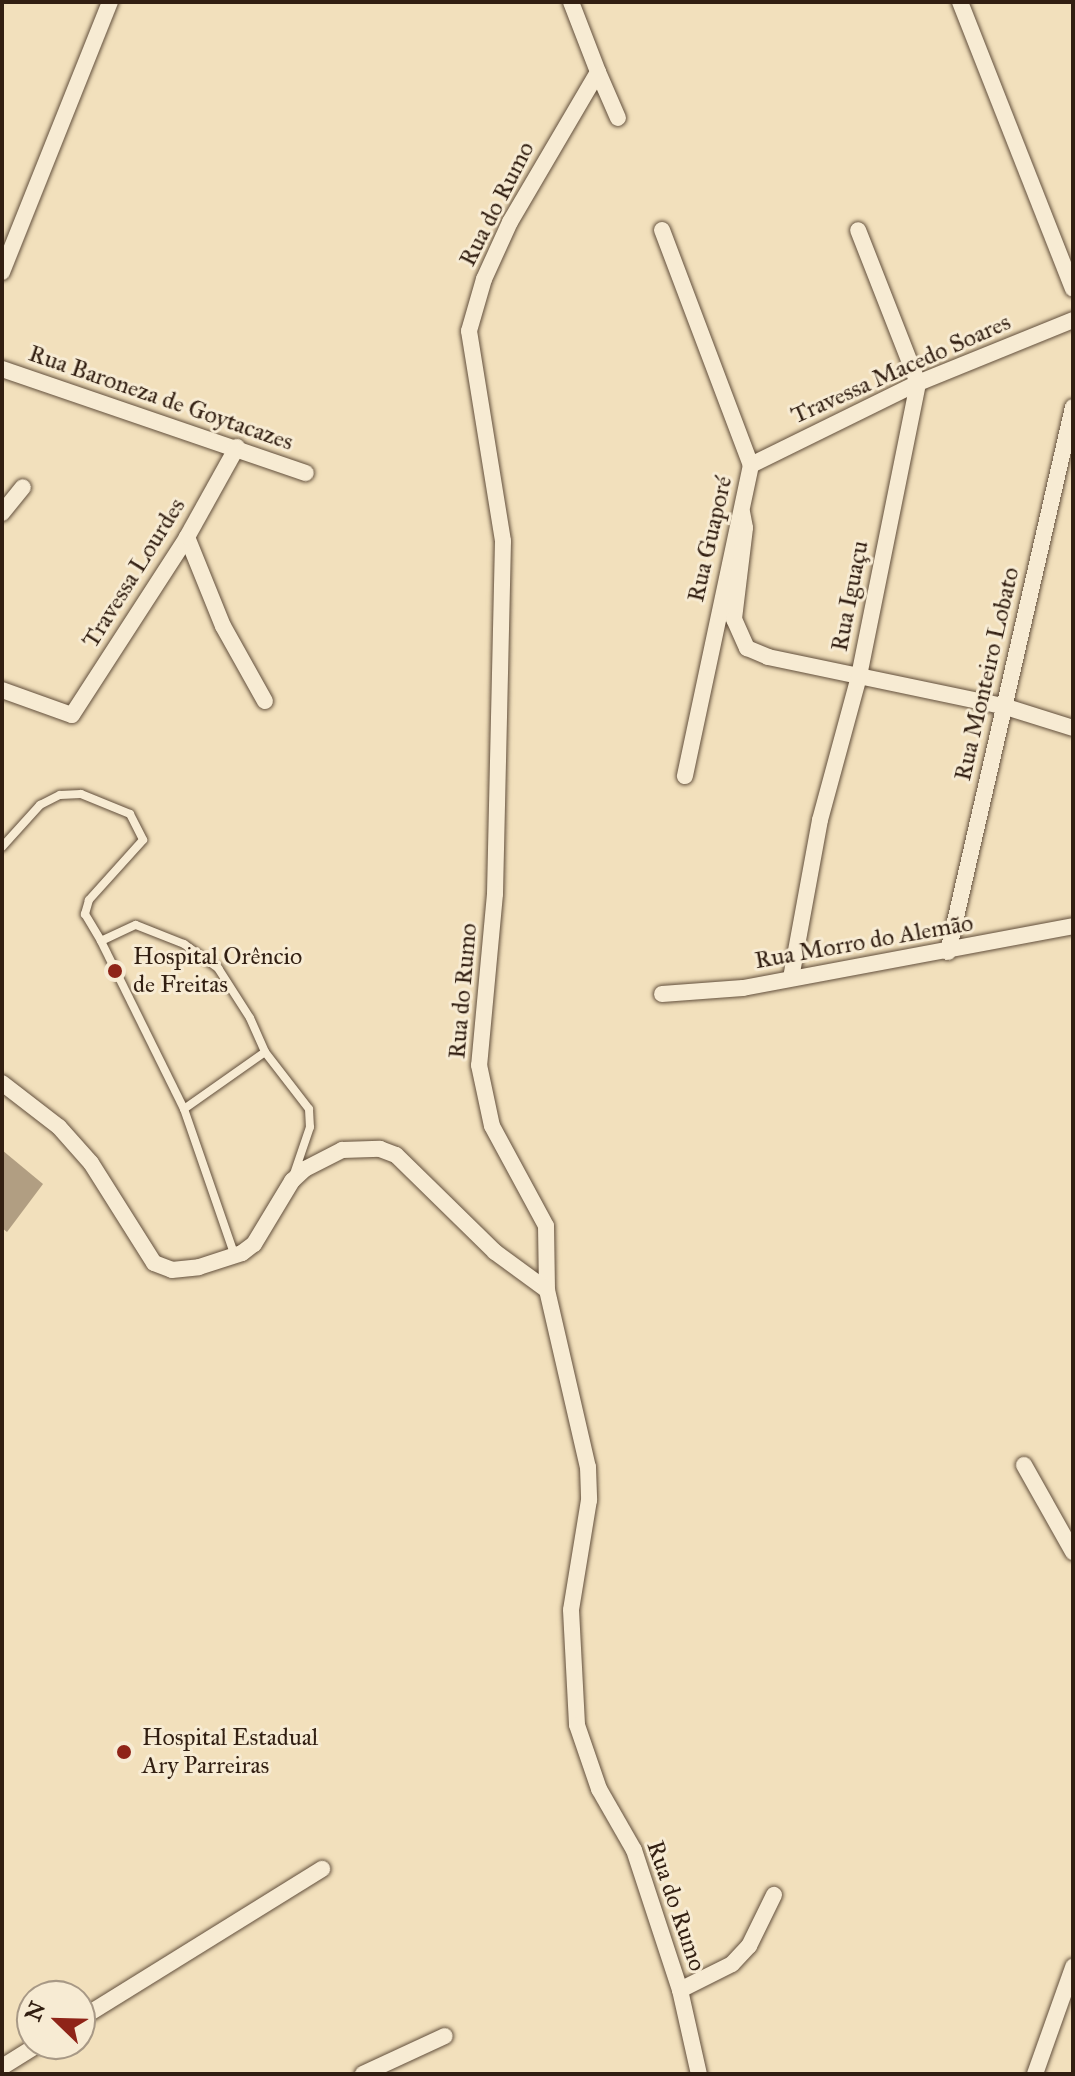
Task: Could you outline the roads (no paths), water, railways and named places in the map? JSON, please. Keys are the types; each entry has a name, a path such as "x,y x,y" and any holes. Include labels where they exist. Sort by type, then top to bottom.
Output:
{"street":[{"path":"2,272 110,2"},
{"path":"571,2 618,118"},
{"path":"960,2 1073,289"},
{"name":"Rua do Rumo","path":"598,72 510,222 484,279 469,331 481,429 503,541 495,894 479,1065 492,1126 546,1226 547,1290 588,1467 589,1500 571,1610 577,1725 599,1789 634,1850 680,1990 699,2074"},
{"name":"Rua Guaporé","path":"662,230 751,465 742,512 734,526 685,776"},
{"path":"858,230 918,383"},
{"name":"Travessa Macedo Soares","path":"751,465 918,383 1073,320"},
{"name":"Rua Baroneza de Goytacazes","path":"2,369 306,473"},
{"name":"Rua Iguaçu","path":"791,978 820,820 859,676 918,383"},
{"name":"Rua Monteiro Lobato","path":"948,952 1073,407"},
{"name":"Travessa Lourdes","path":"2,690 72,715 187,537 237,447"},
{"path":"2,513 23,487"},
{"path":"742,512 745,528 734,619 747,648 768,657 1003,706 1073,728"},
{"path":"187,537 223,626 265,701"},
{"name":"Rua Morro do Alemão","path":"662,994 743,988 948,952 1073,926"},
{"path":"2,1083 59,1127 91,1163 154,1263 172,1270 235,1256 254,1244 292,1181 320,1159 342,1150 380,1149 396,1155 495,1252 547,1290"},
{"path":"1024,1465 1073,1552"},
{"path":"96,2009 322,1869"},
{"path":"680,1990 732,1964 749,1946 774,1895"},
{"path":"1035,2074 1073,1967"},
{"path":"363,2074 445,2036"}],"lane":[{"path":"2,847 40,805 60,795 81,794 130,814 143,840 86,906 184,1109 235,1256"},
{"path":"101,941 136,925 200,954 232,987 265,1052 293,1085 312,1119 292,1181"},
{"path":"184,1109 265,1052"}],"place":[{"name":"Hospital Orêncio de Freitas","path":"115,971"},
{"name":"Hospital Estadual Ary Parreiras","path":"124,1752"}]}
